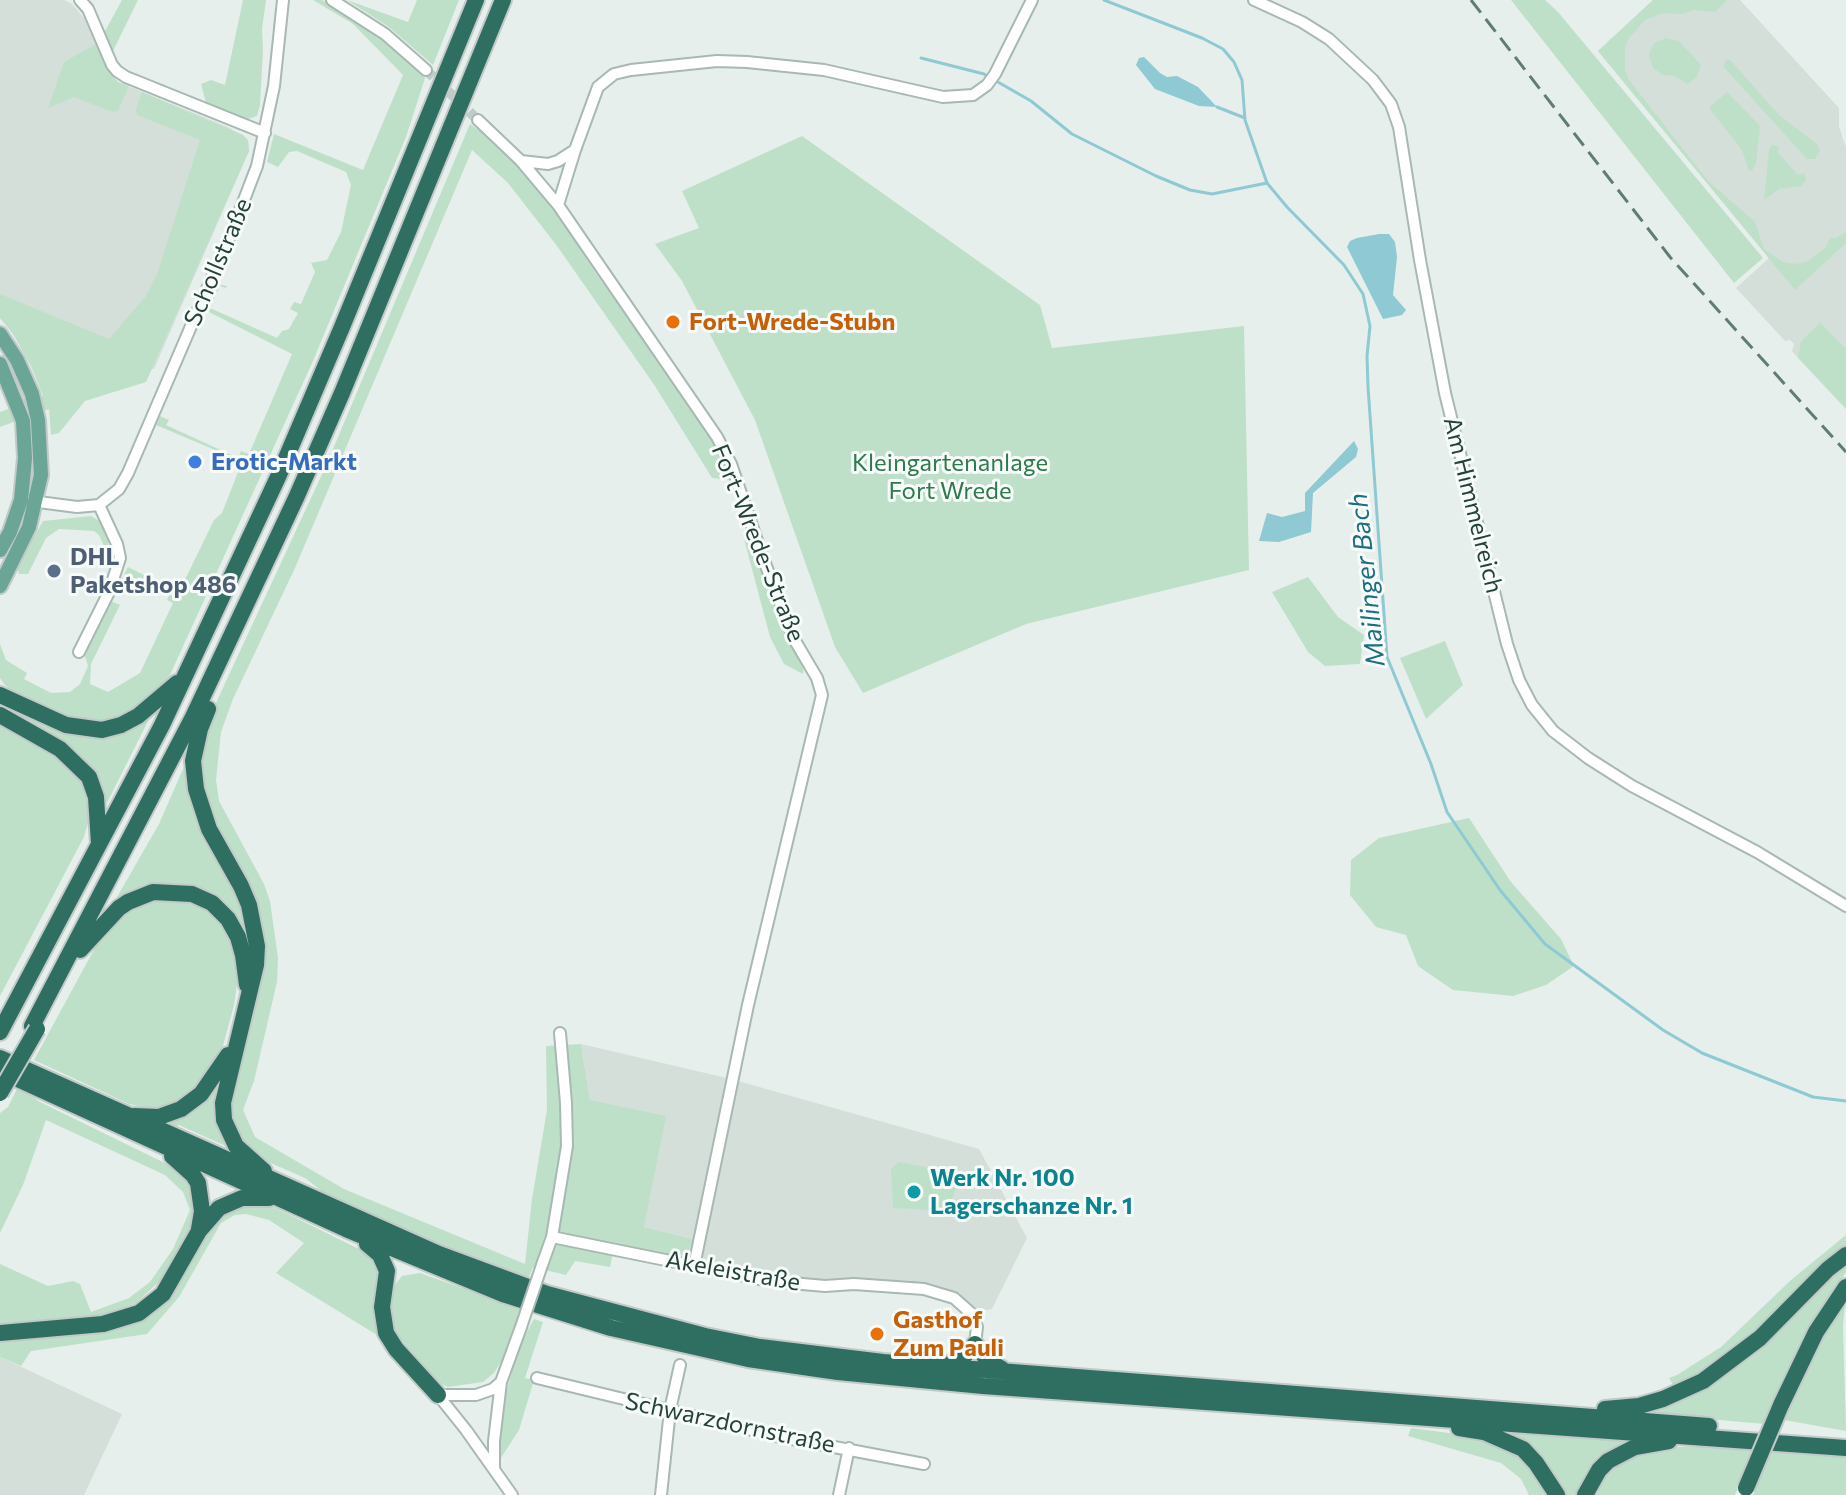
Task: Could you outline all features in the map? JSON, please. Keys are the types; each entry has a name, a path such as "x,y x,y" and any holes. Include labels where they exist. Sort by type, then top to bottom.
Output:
{"highway":[{"path":"0,1032 185,677 278,477 476,0"},
{"path":"0,1093 152,801 242,612 342,393 503,0"},
{"path":"242,612 200,729 193,761 200,806 249,905 257,946 256,965 223,1103 224,1120 236,1146 280,1192"},
{"path":"0,686 7,698 66,725 102,730 138,716 185,677"},
{"path":"0,1083 74,958 219,677"},
{"path":"0,715 60,749 89,777 96,797 99,846"},
{"path":"74,958 128,902 153,892 192,894 212,903 228,919 238,937 248,989"},
{"path":"125,1115 159,1117 181,1109 201,1094 236,1043"},
{"path":"0,1058 125,1115 280,1192 346,1229 425,1264 558,1312 748,1359 838,1372 983,1386 1846,1448"},
{"path":"0,1071 159,1144 508,1280 654,1325 760,1347 942,1367 1531,1410 1846,1438"},
{"path":"159,1144 184,1165 198,1183 202,1211 199,1231"},
{"path":"0,1333 103,1324 139,1313 163,1294 199,1231 212,1215 228,1202 280,1192"},
{"path":"346,1229 380,1255 388,1281 382,1307 386,1333 396,1349 438,1395"},
{"path":"1531,1410 1615,1409 1639,1406 1681,1392 1740,1355 1846,1255"},
{"path":"388,1281 405,1269 425,1264"},
{"path":"1745,1491 1816,1332 1846,1287"},
{"path":"942,1367 961,1360 975,1344 988,1361 1007,1372"},
{"path":"1355,1411 1484,1432 1506,1440 1523,1449 1536,1463 1557,1495"},
{"path":"1585,1495 1599,1470 1620,1453 1650,1443 1703,1436"}],"main road":[{"path":"0,334 17,360 32,394 38,420 41,475 37,501 24,540 0,586"},
{"path":"0,364 23,421 25,458 21,500 0,550"}],"street":[{"path":"80,0 88,9 117,71 265,133"},
{"name":"Schollstraße","path":"99,505 119,489 128,473 243,205 265,133 274,86 283,0"},
{"path":"332,0 385,34 426,70"},
{"path":"558,205 598,87 614,74 717,61 747,62 824,70 954,98 973,95 987,85 995,74 1032,0"},
{"name":"Am Himmelreich","path":"1254,0 1302,22 1329,39 1363,69 1391,104 1399,127 1420,260 1452,422 1507,644 1519,680 1532,705 1553,731 1588,758 1632,786 1770,859 1846,906"},
{"name":"Fort-Wrede-Straße","path":"478,120 521,161 558,205 717,437 731,464 794,639 817,678 822,695 748,1005 694,1266"},
{"path":"521,161 548,164 575,150"},
{"path":"21,500 77,507 99,505 117,544 120,558 109,592 79,652"},
{"path":"494,1468 494,1430 501,1382 552,1237 567,1146 560,1033"},
{"name":"Akeleistraße","path":"552,1237 798,1284 884,1285 941,1292 954,1298 972,1314 977,1327 975,1344"},
{"path":"661,1495 670,1410 680,1365"},
{"name":"Schwarzdornstraße","path":"537,1378 776,1436 924,1464"},
{"path":"438,1395 476,1395 493,1389 501,1382"},
{"path":"438,1395 512,1495"},
{"path":"839,1495 849,1448"}],"shaded area":[{"path":"0,0 64,0 72,4 84,18 108,70 118,82 228,127 248,140 249,151 154,369 118,369 43,394 13,334 0,318"},
{"path":"1653,0 1740,0 1839,108 1839,127 1846,147 1846,349 1820,322 1798,358 1792,351 1794,344 1790,340 1785,341 1736,288 1769,258 1598,51"},
{"path":"581,1044 731,1079 979,1149 1027,1238 992,1309 979,1311 949,1291 925,1283 858,1279 805,1281 686,1258 693,1239 644,1227 590,1100"},
{"path":"0,1357 122,1414 84,1495 0,1495"}],"green space":[{"path":"122,0 138,0 113,51 104,33"},
{"path":"243,0 266,0 260,105 257,116 248,119 206,103 201,84 211,80 225,85"},
{"path":"313,0 322,0 372,28 411,61 425,78 406,137 313,361 170,675 148,702 106,725 78,723 18,696 4,684 0,678 0,644 6,660 27,673 24,679 51,693 70,692 80,684 88,666 85,656 111,601 120,605 91,664 90,684 108,692 140,673 173,603 167,600 170,593 139,577 135,585 130,583 124,596 115,592 128,567 179,592 214,520 222,513 240,467 232,463 234,458 156,425 160,416 169,420 166,425 238,458 241,451 249,454 292,354 205,310 217,284 227,286 220,286 210,308 277,338 282,331 289,329 298,313 290,309 294,302 301,304 315,272 311,263 327,260 341,232 351,185 346,172 297,151 289,152 278,167 267,162 274,134 363,170 403,75 353,24"},
{"path":"347,0 408,22 417,0 459,0 433,65 389,27"},
{"path":"1511,0 1545,0 1558,12 1763,258 1734,283"},
{"path":"1653,0 1727,0 1715,12 1694,10 1683,14 1664,13 1645,20 1625,47 1625,70 1629,80 1708,181 1755,222 1764,249 1783,262 1795,264 1808,261 1826,247 1830,238 1846,232 1846,243 1795,290 1598,51"},
{"path":"1666,38 1679,41 1701,65 1697,77 1688,84 1653,68 1649,56 1651,49 1654,43"},
{"path":"96,44 108,70 118,82 129,86 118,111 112,112 74,97 48,108 64,62"},
{"path":"1726,60 1730,60 1779,115 1817,144 1820,151 1815,159 1807,159 1723,66"},
{"path":"142,92 243,135 248,140 249,151 146,382 85,401 59,433 51,435 49,409 0,427 0,412 43,396 31,366 0,318 0,294 109,339 146,296 157,274 200,140 137,115"},
{"path":"1727,92 1760,126 1756,163 1752,171 1748,169 1742,150 1709,108"},
{"path":"470,124 525,170 550,203 701,421 718,448 731,480 712,478 655,386 557,246 508,183 472,150 295,568 233,699 221,732 216,780 219,801 270,901 278,958 277,982 254,1081 243,1110 255,1137 344,1189 525,1264 547,1110 546,1046 581,1044 590,1100 666,1116 644,1227 693,1239 686,1258 615,1243 610,1267 575,1261 566,1275 533,1267 527,1282 337,1203 305,1178 259,1158 244,1147 232,1127 229,1095 262,946 215,832 199,777 204,731 325,468"},
{"name":"Kleingartenanlage Fort Wrede","path":"802,136 1040,305 1052,348 1244,326 1249,570 1026,624 863,693 835,647 755,420 682,281 655,244 699,228 682,191"},
{"path":"1772,145 1779,148 1778,153 1798,175 1804,173 1806,180 1801,186 1779,189 1764,200 1769,149"},
{"path":"1820,322 1846,349 1846,409 1798,358 1801,342"},
{"path":"91,516 101,522 108,545 104,546 94,531 59,529 46,538 28,574 19,574 17,567 43,521"},
{"path":"751,533 784,630 804,665 803,674 784,664 770,637 743,535"},
{"path":"1308,577 1338,617 1364,635 1360,664 1325,666 1308,652 1272,592"},
{"path":"1445,641 1463,685 1426,719 1400,658"},
{"path":"0,704 50,727 71,732 150,717 107,803 101,785 90,768 0,708"},
{"path":"0,722 53,753 74,771 88,789 91,812 84,837 0,996"},
{"path":"187,760 236,886 252,944 247,950 190,888 113,904 159,824"},
{"path":"1469,818 1511,882 1561,939 1574,966 1546,985 1513,996 1453,990 1418,966 1406,935 1376,927 1350,895 1351,860 1379,838"},
{"path":"174,896 206,906 228,928 239,971 223,1046 200,1085 172,1107 152,1109 129,1104 34,1060 103,933 136,903"},
{"path":"222,1070 230,1148 179,1125 172,1129 155,1121"},
{"path":"18,1087 40,1102 175,1168 193,1188 195,1213 187,1236 161,1280 136,1303 101,1316 0,1326 0,1264 48,1286 73,1281 80,1284 91,1312 129,1298 150,1282 173,1249 190,1210 183,1192 165,1175 46,1120 23,1185 0,1233 0,1113 8,1107"},
{"path":"899,1162 948,1171 956,1187 949,1211 893,1208 891,1169"},
{"path":"261,1204 276,1208 373,1256 382,1273 374,1316 377,1335 276,1273 304,1243 269,1220 246,1214 235,1215 221,1223 179,1297 147,1334 31,1351 21,1366 0,1357 0,1340 139,1320 211,1221 231,1205"},
{"path":"1846,1235 1846,1248 1737,1352 1680,1385 1673,1385 1669,1378 1721,1347 1791,1280"},
{"path":"1846,1263 1846,1272 1806,1333 1765,1424 1640,1413 1733,1368 1772,1339"},
{"path":"420,1273 521,1309 502,1360 494,1373 483,1382 448,1387 439,1383 395,1332 391,1300 394,1286 402,1276"},
{"path":"1846,1296 1843,1325 1846,1431 1784,1420 1793,1395 1834,1313"},
{"path":"534,1319 543,1322 525,1378 534,1380 519,1430 499,1461 503,1403 520,1344"},
{"path":"1411,1428 1496,1442 1533,1467 1550,1495 1529,1495 1521,1479 1501,1463 1408,1436"},
{"path":"1493,1428 1641,1438 1578,1495 1562,1495"},
{"path":"1659,1447 1755,1447 1735,1495 1590,1495 1594,1484 1617,1460"},
{"path":"1772,1449 1846,1457 1846,1495 1753,1495"}],"water":[{"path":"1144,57 1167,77 1177,76 1198,87 1217,107 1199,106 1155,89 1136,65 1139,58"},
{"path":"1389,234 1395,242 1397,257 1393,295 1406,310 1402,315 1383,319 1347,247 1350,241 1357,238"},
{"path":"1354,441 1358,449 1356,457 1313,493 1311,532 1279,542 1259,541 1267,513 1282,517 1305,511 1305,493"}],"waterway":[{"name":"Mailinger Bach","path":"1104,0 1223,49 1234,62 1242,80 1245,120 1267,183 1344,265 1363,294 1370,326 1368,387 1387,657 1431,764 1447,812 1500,890 1545,944 1663,1030 1702,1053 1813,1097 1846,1101"},
{"path":"921,58 984,74 1031,101 1072,134 1190,190 1212,194 1267,183"},
{"path":"1217,107 1245,118"}],"tunnel":[{"path":"426,70 478,120"}],"railway":[{"path":"1471,0 1670,257 1846,452"}],"place":[{"name":"Fort-Wrede-Stubn","path":"673,322"},
{"name":"Erotic-Markt","path":"195,462"},
{"name":"DHL Paketshop 486","path":"54,571"},
{"name":"Werk Nr. 100 Lagerschanze Nr. 1","path":"914,1192"},
{"name":"Gasthof Zum Pauli","path":"877,1334"}]}
